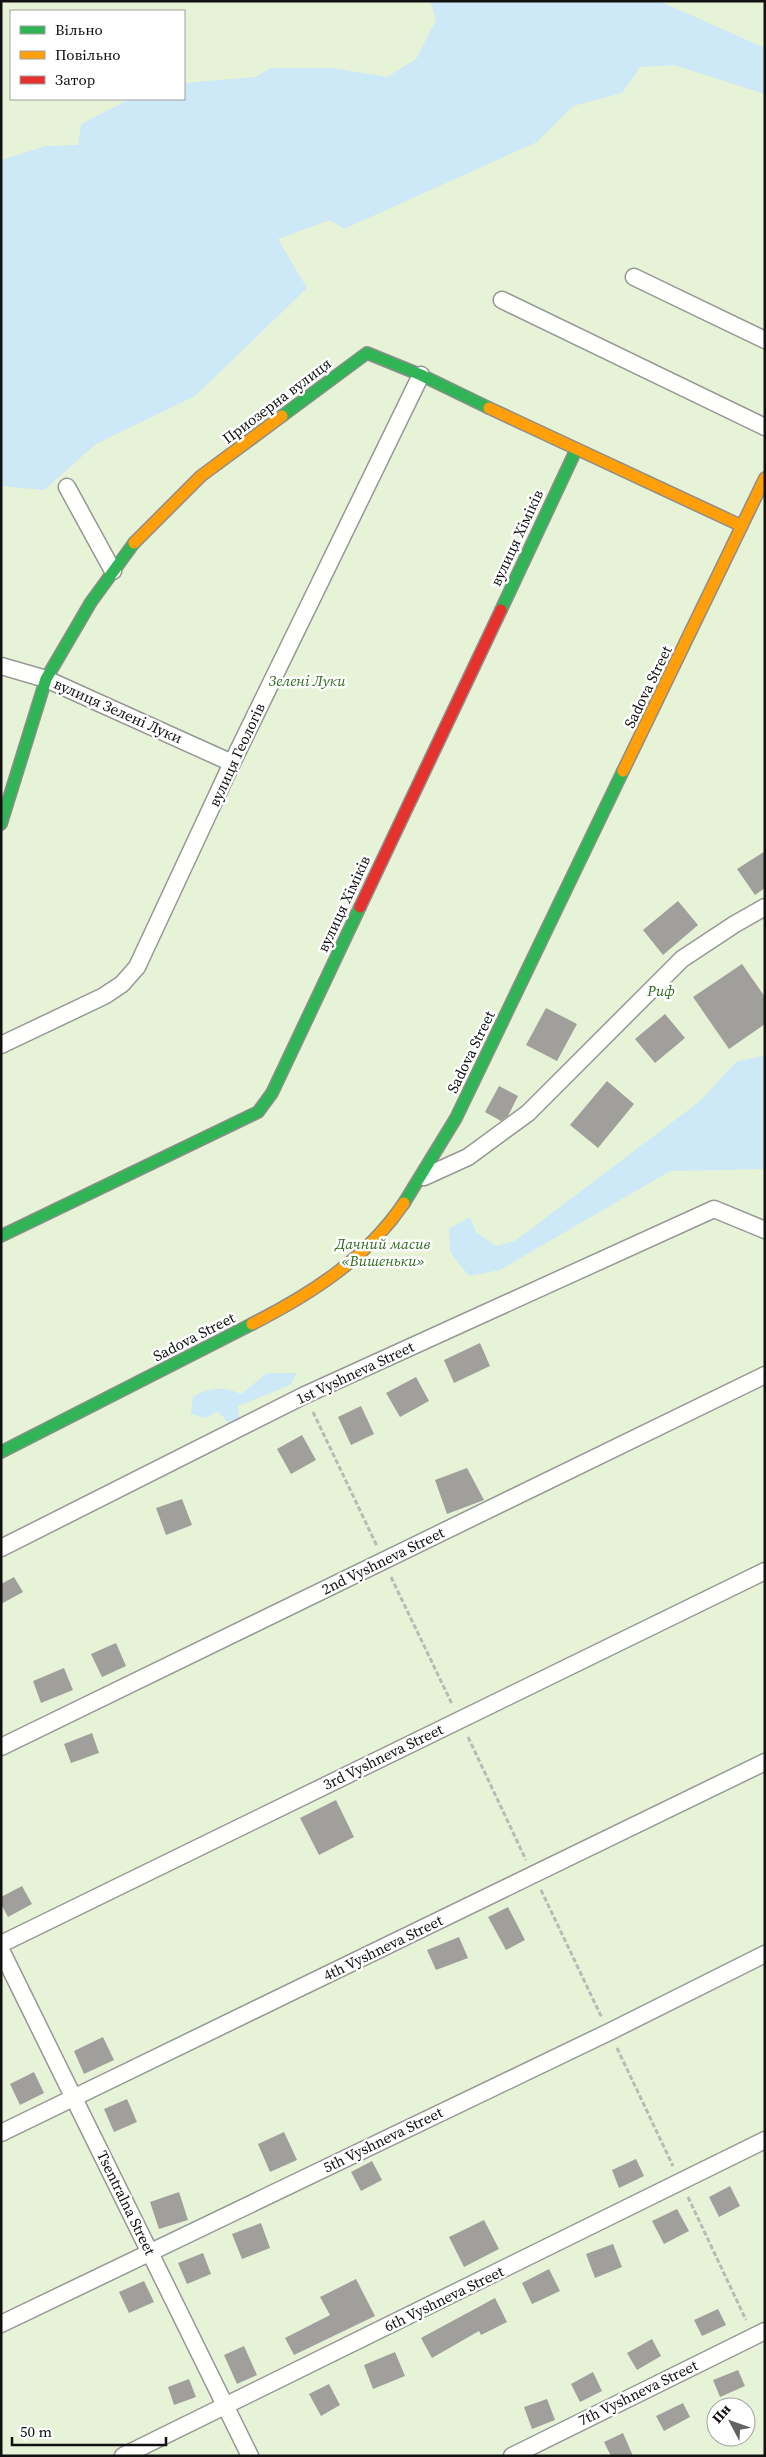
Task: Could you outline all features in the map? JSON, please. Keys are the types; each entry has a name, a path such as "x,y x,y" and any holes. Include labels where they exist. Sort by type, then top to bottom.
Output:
{"street":[{"path":"634,277 765,340"},
{"path":"502,300 765,427"},
{"name":"Приозерна вулиця","path":"1,824 46,679 91,602 133,544 201,476 367,353 421,374 576,450 742,526"},
{"name":"вулиця Геологів","path":"1,1045 104,996 122,984 137,967 232,763 421,374"},
{"name":"вулиця Хіміків","path":"1,1236 237,1124 258,1112 272,1093 576,450"},
{"name":"Sadova Street","path":"1,1452 286,1306 331,1278 362,1253 424,1177 460,1109 765,478"},
{"path":"67,487 113,571"},
{"name":"вулиця Зелені Луки","path":"1,666 46,679 232,763"},
{"path":"424,1177 468,1157 528,1113 682,959 734,924 765,907"},
{"name":"1st Vyshneva Street","path":"1,1548 305,1395 714,1209 765,1230"},
{"name":"2nd Vyshneva Street","path":"1,1747 765,1375"},
{"name":"3rd Vyshneva Street","path":"1,1944 765,1571"},
{"name":"4th Vyshneva Street","path":"1,2133 765,1762"},
{"name":"Tsentralna Street","path":"1,1950 250,2456"},
{"name":"5th Vyshneva Street","path":"1,2324 600,2036 765,1954"},
{"name":"6th Vyshneva Street","path":"123,2456 765,2140"},
{"name":"7th Vyshneva Street","path":"512,2456 765,2331"}],"green space":[{"name":"Дачний масив «Вишеньки»","path":"1,1 765,1 765,2456 1,2456"}],"water":[{"path":"430,1 659,1 765,48 765,94 674,65 640,67 622,93 573,106 537,142 344,229 330,220 278,239 307,288 195,396 96,444 44,490 1,486 1,160 46,146 78,145 81,124 128,100 185,100 185,83 256,77 270,68 333,68 387,77 416,59 436,20"},
{"path":"765,1055 765,1169 670,1171 500,1270 469,1276 450,1252 449,1229 470,1217 476,1232 496,1246 515,1241 700,1101 736,1062"},
{"path":"267,1373 297,1373 290,1385 238,1406 239,1419 230,1425 218,1411 206,1418 191,1414 193,1397 205,1391 217,1389 241,1394"}],"building":[{"path":"765,851 765,888 755,895 737,869"},
{"path":"678,901 698,925 663,955 643,930"},
{"path":"742,964 765,997 765,1024 729,1049 693,997"},
{"path":"546,1008 577,1024 557,1061 526,1045"},
{"path":"665,1014 685,1038 655,1063 635,1039"},
{"path":"607,1081 634,1104 598,1148 570,1125"},
{"path":"499,1086 518,1096 508,1116 501,1121 485,1112"},
{"path":"480,1343 490,1366 454,1383 444,1360"},
{"path":"416,1377 429,1401 400,1417 386,1393"},
{"path":"361,1406 374,1434 351,1445 338,1417"},
{"path":"302,1435 316,1460 291,1474 277,1449"},
{"path":"467,1468 484,1500 447,1514 435,1480"},
{"path":"182,1499 192,1525 166,1535 156,1508"},
{"path":"14,1577 23,1592 1,1604 1,1584"},
{"path":"116,1643 126,1666 102,1677 91,1654"},
{"path":"64,1668 73,1690 41,1703 33,1681"},
{"path":"92,1733 99,1753 71,1763 64,1744"},
{"path":"336,1800 354,1837 319,1855 300,1818"},
{"path":"22,1886 32,1904 8,1917 1,1904 1,1897"},
{"path":"508,1907 525,1940 506,1950 488,1917"},
{"path":"459,1937 468,1958 436,1970 427,1950"},
{"path":"103,2037 114,2060 84,2074 74,2051"},
{"path":"34,2072 44,2093 20,2105 10,2084"},
{"path":"127,2099 137,2122 114,2132 104,2109"},
{"path":"284,2132 297,2160 270,2172 258,2144"},
{"path":"636,2159 644,2176 619,2188 612,2170"},
{"path":"372,2161 382,2180 361,2191 351,2172"},
{"path":"730,2186 740,2206 719,2217 709,2197"},
{"path":"179,2192 188,2220 159,2229 150,2202"},
{"path":"677,2209 689,2231 664,2244 652,2221"},
{"path":"484,2220 499,2249 464,2267 449,2237"},
{"path":"261,2223 270,2248 242,2259 232,2234"},
{"path":"613,2244 622,2267 595,2278 586,2254"},
{"path":"203,2253 211,2274 187,2284 178,2263"},
{"path":"549,2269 560,2291 532,2304 522,2283"},
{"path":"356,2279 375,2316 294,2355 285,2338 330,2315 320,2297"},
{"path":"144,2281 154,2302 129,2313 119,2292"},
{"path":"495,2298 507,2322 481,2335 479,2331 432,2358 421,2338"},
{"path":"718,2309 726,2325 702,2336 694,2320"},
{"path":"652,2339 661,2356 637,2370 627,2353"},
{"path":"244,2346 257,2375 237,2384 224,2355"},
{"path":"395,2352 405,2376 373,2389 364,2365"},
{"path":"738,2370 745,2386 720,2397 713,2380"},
{"path":"593,2372 602,2391 580,2402 571,2384"},
{"path":"189,2379 196,2397 174,2405 168,2387"},
{"path":"329,2384 340,2405 321,2416 309,2394"},
{"path":"547,2399 555,2420 532,2429 524,2407"},
{"path":"683,2403 690,2417 664,2431 656,2416"},
{"path":"623,2433 633,2456 611,2456 604,2442"}],"traffic: fast":[{"path":"282,416 367,353 421,375 489,408"},
{"path":"501,610 576,450"},
{"path":"1,824 46,679 91,602 134,543"},
{"path":"404,1203 456,1118 623,771"},
{"path":"1,1236 258,1112 272,1093 360,907"},
{"path":"1,1452 252,1324"}],"traffic: slow":[{"path":"489,408 742,526"},
{"path":"134,543 201,476 282,416"},
{"path":"623,771 765,478"},
{"path":"252,1324 316,1287 355,1258 373,1241 404,1203"}],"traffic: jam":[{"path":"360,907 501,610"}],"park label":[{"name":"Зелені Луки","path":"307,681"},
{"name":"Риф","path":"661,991"}]}
